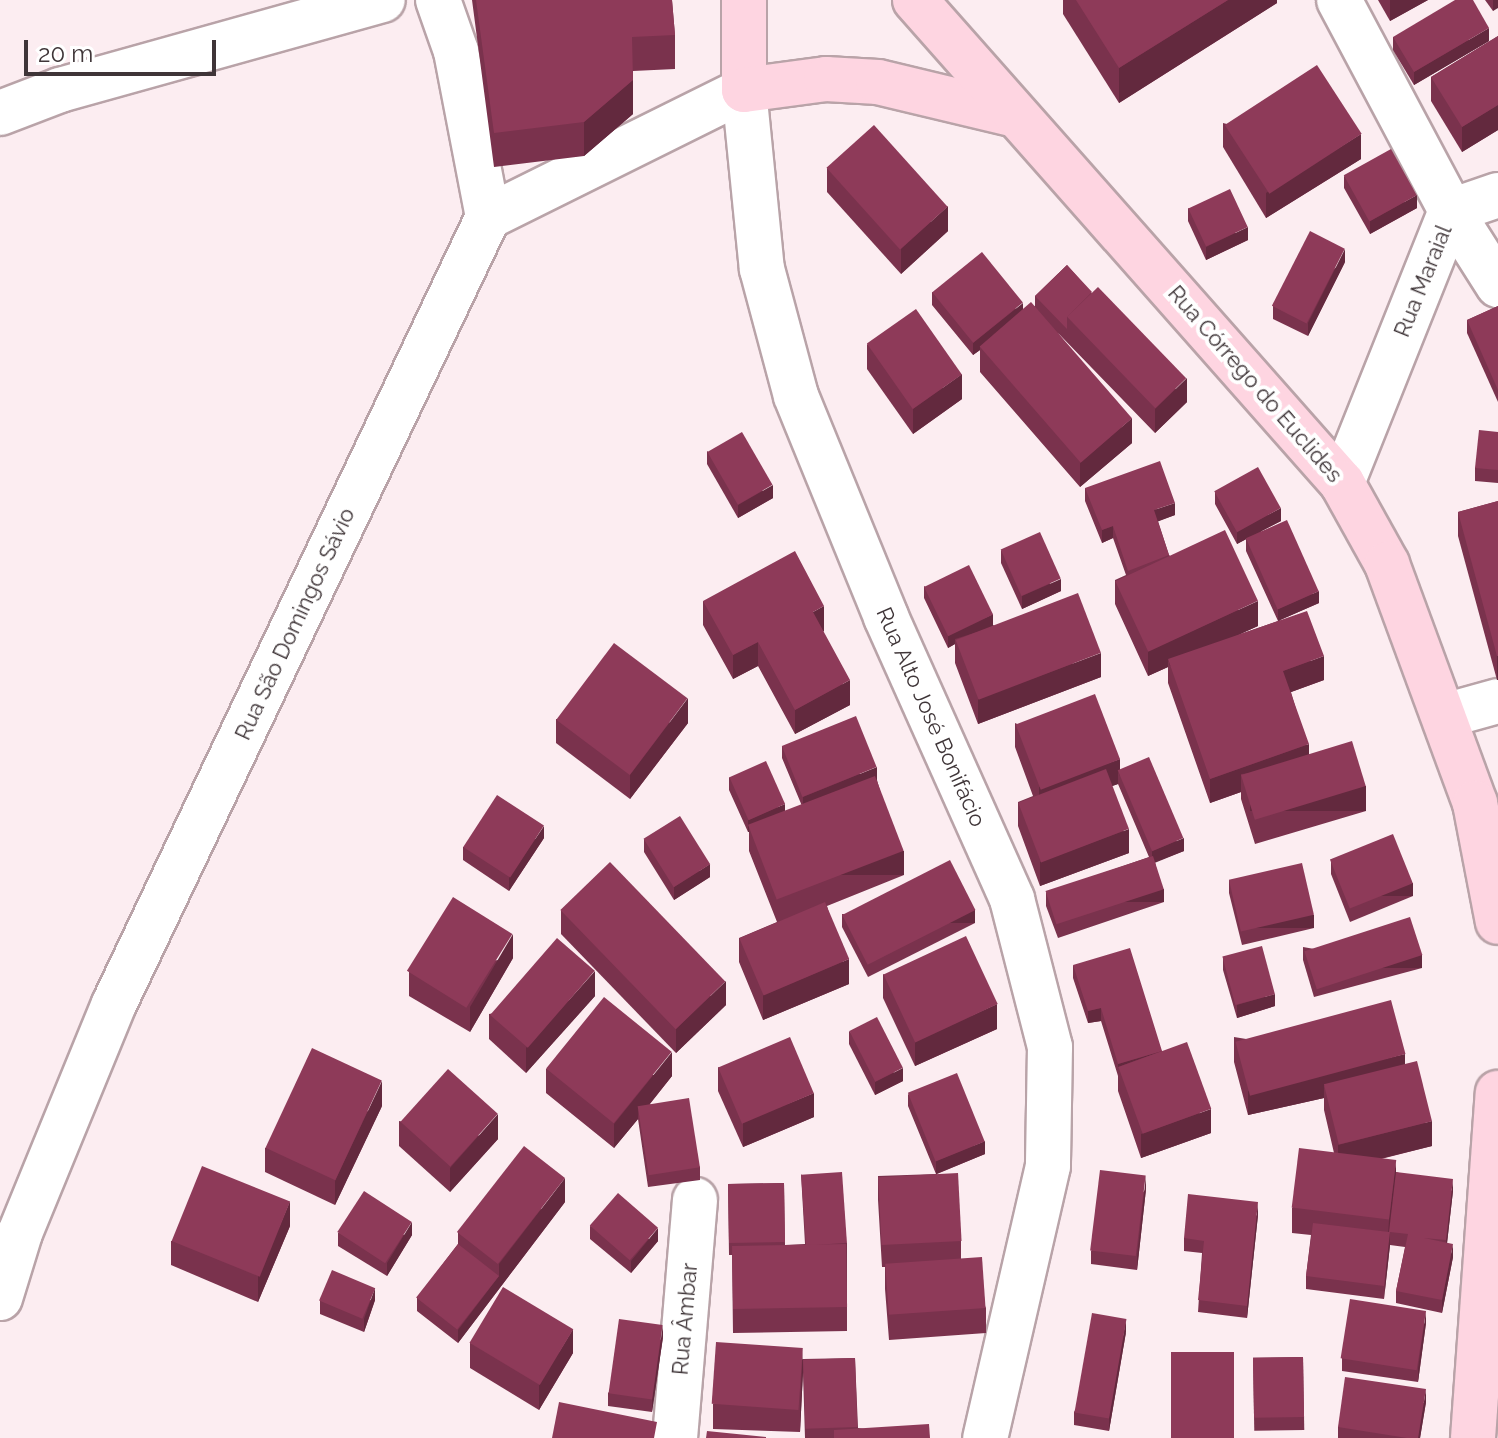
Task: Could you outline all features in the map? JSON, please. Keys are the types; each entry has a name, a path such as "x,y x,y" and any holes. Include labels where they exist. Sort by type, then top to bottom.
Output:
{"main road":[{"name":"Rua Alto José Bonifácio","path":"744,0 744,90"},
{"name":"Rua Córrego do Euclides","path":"915,0 1263,388 1342,483 1387,564 1475,803 1498,922"},
{"path":"744,90 826,79 878,82 1015,115"},
{"path":"1473,1438 1498,1093"}],"street":[{"path":"0,113 60,90 383,0"},
{"path":"438,0 456,51 488,217 744,90"},
{"name":"Rua Maraial","path":"1339,0 1451,211 1342,483"},
{"name":"Rua Alto José Bonifácio","path":"744,90 762,269 796,396 886,617 1012,899 1050,1047 1048,1166 985,1438"},
{"path":"1498,195 1451,211 1498,285"},
{"name":"Rua São Domingos Sávio","path":"0,1298 20,1233 114,1004 488,217"},
{"path":"1444,716 1498,701"},
{"name":"Rua Âmbar","path":"675,1438 695,1200"}],"building":[{"path":"476,0 672,0 675,35 632,37 633,80 584,122 494,133"},
{"path":"1076,0 1228,0 1119,68"},
{"path":"1455,0 1473,0 1489,28 1414,72 1393,37"},
{"path":"1498,36 1498,105 1462,127 1431,77"},
{"path":"1317,65 1362,134 1269,194 1225,125"},
{"path":"874,125 948,207 900,250 826,168"},
{"path":"1391,149 1417,195 1369,222 1344,175"},
{"path":"1230,189 1248,227 1206,247 1188,208"},
{"path":"1310,231 1345,249 1307,324 1272,306"},
{"path":"982,252 1023,303 973,343 932,292"},
{"path":"1067,265 1092,292 1067,317 1067,329 1035,296"},
{"path":"1098,287 1186,378 1155,408 1067,317"},
{"path":"1031,302 1132,418 1081,463 980,347"},
{"path":"1498,306 1498,390 1467,320"},
{"path":"916,309 962,375 913,409 867,343"},
{"path":"1479,430 1498,432 1498,470 1475,468"},
{"path":"742,432 772,485 738,505 707,452"},
{"path":"1160,461 1175,503 1154,510 1169,555 1128,571 1113,526 1102,530 1085,488"},
{"path":"1258,467 1281,508 1237,532 1214,491"},
{"path":"1498,501 1498,656 1497,656 1458,512"},
{"path":"1287,520 1319,591 1278,610 1246,538"},
{"path":"1225,530 1258,601 1148,652 1115,581"},
{"path":"1040,532 1061,579 1021,596 1001,549"},
{"path":"795,551 824,606 813,612 850,680 795,710 758,642 733,655 703,601"},
{"path":"969,565 993,614 948,636 924,587"},
{"path":"1078,593 1101,653 979,700 956,640"},
{"path":"1307,611 1324,656 1283,671 1309,744 1210,779 1168,659"},
{"path":"614,643 687,698 630,775 556,720"},
{"path":"1095,694 1120,759 1041,790 1016,724"},
{"path":"856,716 877,767 802,797 782,746"},
{"path":"1352,741 1366,786 1255,820 1241,775"},
{"path":"1149,757 1183,838 1152,851 1118,770"},
{"path":"766,761 785,804 749,820 729,777"},
{"path":"1106,769 1129,829 1041,862 1018,803"},
{"path":"875,776 904,851 777,899 748,825"},
{"path":"497,795 544,825 510,877 463,847"},
{"path":"680,816 710,864 674,887 644,839"},
{"path":"1393,834 1413,883 1350,909 1330,859"},
{"path":"1153,856 1164,889 1056,924 1046,891"},
{"path":"950,860 975,910 868,965 842,915"},
{"path":"610,862 725,981 676,1029 560,910"},
{"path":"1302,863 1314,915 1241,932 1229,880"},
{"path":"453,897 512,934 466,1008 407,971"},
{"path":"825,902 849,959 764,995 739,938"},
{"path":"1410,917 1422,955 1317,989 1304,951"},
{"path":"966,936 998,1004 915,1042 884,974"},
{"path":"557,938 595,971 528,1048 490,1015"},
{"path":"1262,946 1275,994 1235,1005 1222,957"},
{"path":"1130,948 1162,1051 1118,1064 1101,1008 1088,1011 1073,965"},
{"path":"604,997 672,1052 614,1123 546,1068"},
{"path":"1391,1000 1405,1054 1250,1096 1235,1042"},
{"path":"877,1017 903,1068 875,1082 849,1031"},
{"path":"790,1037 814,1093 742,1124 718,1067"},
{"path":"1187,1042 1211,1109 1143,1134 1118,1067"},
{"path":"312,1048 382,1081 335,1180 266,1148"},
{"path":"1417,1061 1432,1121 1339,1144 1324,1084"},
{"path":"448,1069 498,1114 450,1167 400,1122"},
{"path":"957,1073 985,1142 936,1161 908,1093"},
{"path":"689,1098 700,1167 649,1175 638,1106"},
{"path":"524,1146 565,1178 498,1264 457,1232"},
{"path":"1299,1148 1396,1160 1389,1219 1292,1208"},
{"path":"202,1166 290,1202 260,1277 172,1241"},
{"path":"1100,1170 1146,1176 1136,1256 1090,1250"},
{"path":"842,1172 847,1243 806,1246 801,1175"},
{"path":"1396,1172 1453,1179 1446,1240 1424,1238 1453,1244 1442,1300 1396,1291 1408,1234 1390,1232 1384,1286 1306,1276 1313,1223 1389,1232"},
{"path":"958,1173 962,1241 882,1245 878,1177"},
{"path":"784,1183 785,1242 729,1243 728,1184"},
{"path":"364,1191 412,1222 385,1263 337,1232"},
{"path":"618,1193 658,1228 630,1260 590,1225"},
{"path":"1188,1194 1258,1202 1247,1306 1198,1300 1204,1241 1184,1238"},
{"path":"458,1244 499,1276 457,1330 416,1298"},
{"path":"846,1244 847,1307 733,1309 732,1246"},
{"path":"982,1257 986,1308 889,1315 885,1264"},
{"path":"332,1270 375,1288 362,1319 319,1300"},
{"path":"503,1287 573,1329 540,1385 470,1343"},
{"path":"1350,1299 1426,1311 1417,1370 1341,1358"},
{"path":"1092,1313 1126,1319 1109,1419 1074,1412"},
{"path":"619,1319 663,1325 652,1399 609,1393"},
{"path":"716,1342 803,1348 798,1410 712,1404"},
{"path":"1171,1352 1234,1352 1234,1438 1171,1438"},
{"path":"1303,1357 1304,1417 1254,1418 1253,1358"},
{"path":"855,1358 857,1427 805,1429 803,1360"},
{"path":"1345,1377 1426,1389 1418,1438 1338,1427"},
{"path":"559,1402 657,1422 654,1438 552,1438"},
{"path":"929,1424 930,1438 834,1438 834,1430"},
{"path":"707,1431 766,1437 766,1438 706,1438"}]}
